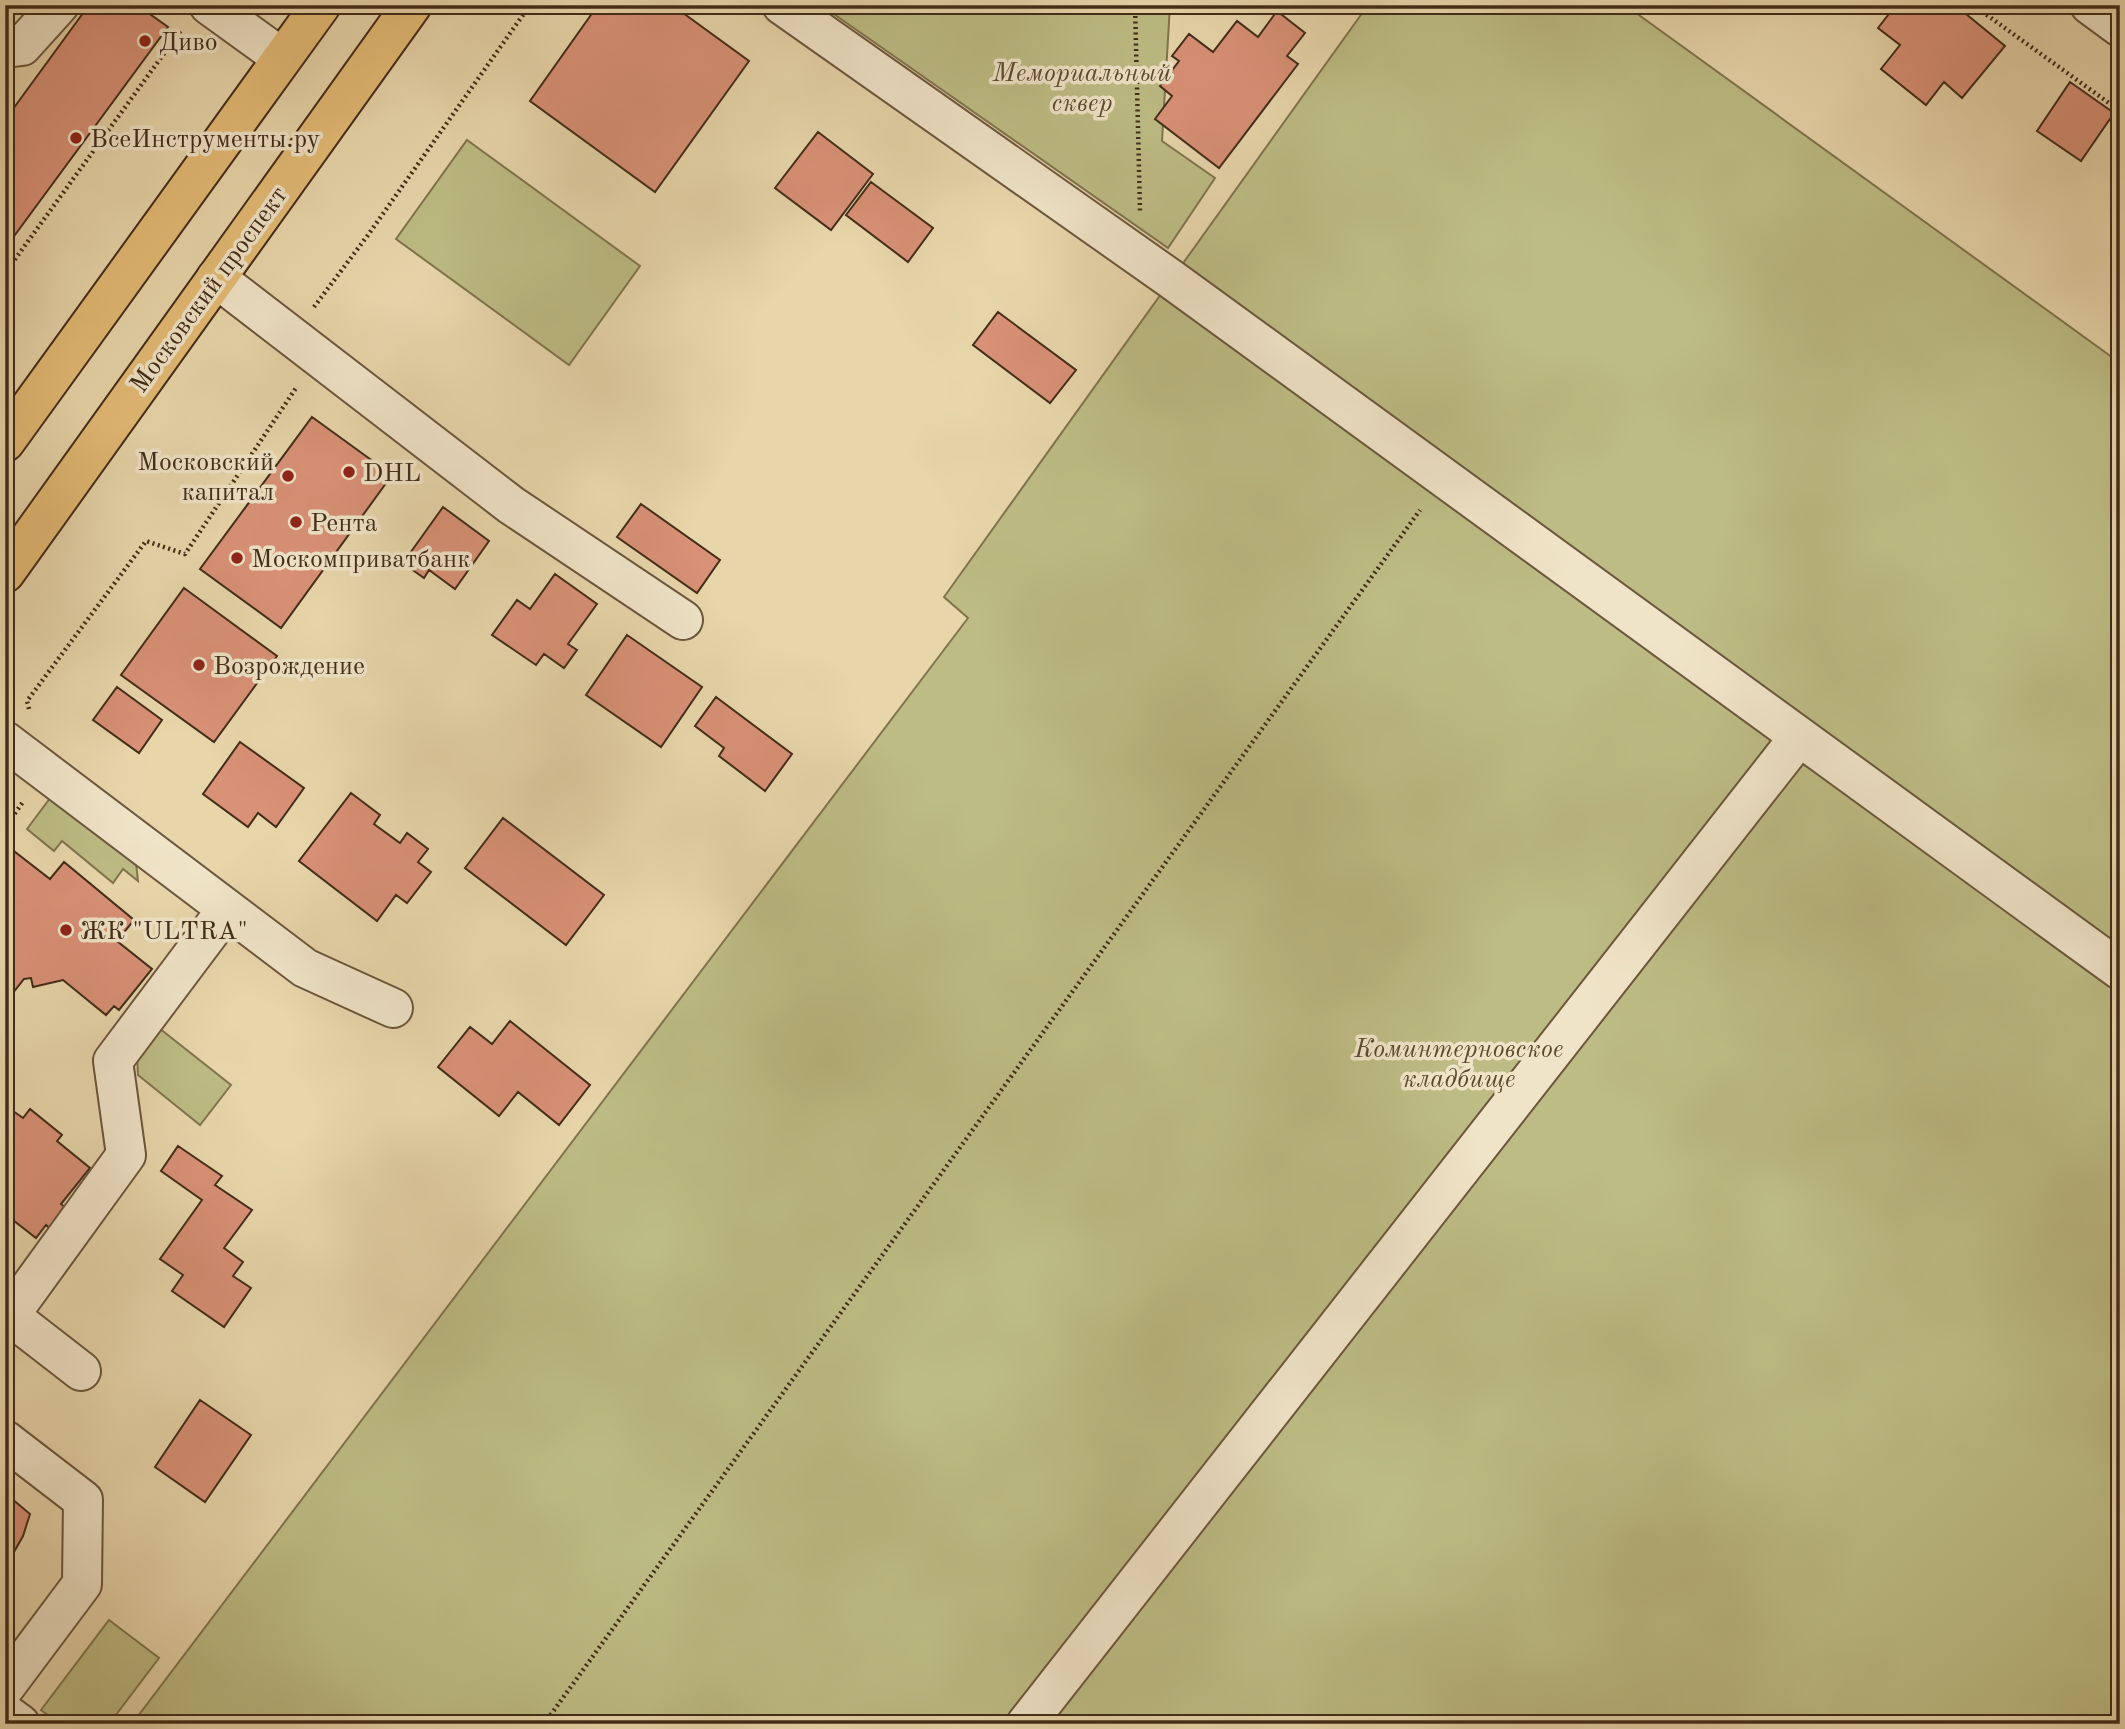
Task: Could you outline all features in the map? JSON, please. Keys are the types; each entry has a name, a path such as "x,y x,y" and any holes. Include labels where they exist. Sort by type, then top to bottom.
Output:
{"main road":[{"path":"5,442 321,5"},
{"name":"Московский проспект","path":"5,573 412,5"}],"street":[{"path":"5,48 22,46 59,5"},
{"path":"782,5 1141,258 2120,970"},
{"path":"2090,5 2120,27"},
{"path":"196,16 282,58"},
{"path":"216,278 511,505 683,620"},
{"path":"1026,1724 1799,737"},
{"path":"5,741 306,968 393,1008"},
{"path":"81,1371 8,1313 126,1155 113,1061 228,909"},
{"path":"5,1440 83,1500 82,1584 5,1687"},
{"path":"5,1713 20,1724"}],"path":[{"path":"30,713 27,701 146,541 185,554 297,387 290,363 293,336 368,235 530,5"},
{"path":"1135,5 1141,258"},
{"path":"1973,5 2120,111"},
{"path":"5,273 196,16"},
{"path":"544,1724 1443,478"},
{"path":"5,827 47,771"}],"green space":[{"name":"Мемориальный сквер","path":"821,5 1170,5 1162,141 1215,178 1168,248"},
{"name":"Коминтерновское кладбище","path":"1368,5 1625,5 2120,363 2120,1724 132,1724 968,618 944,597"},
{"path":"467,140 640,266 569,365 396,239"},
{"path":"51,797 136,863 138,881 123,869 113,883 62,841 54,851 27,829"},
{"path":"159,1028 231,1085 200,1125 138,1075 137,1056"},
{"path":"109,1620 159,1658 109,1724 60,1724 41,1710"}],"building":[{"path":"89,5 137,5 168,27 9,243 5,241 5,120"},
{"path":"598,5 672,5 749,61 655,192 530,101"},
{"path":"1833,5 1850,5 1843,13"},
{"path":"1896,5 1955,5 2005,46 1962,98 1944,82 1926,105 1881,69 1900,45 1878,28"},
{"path":"1277,11 1305,33 1287,56 1298,64 1219,168 1155,119 1172,96 1160,86 1179,61 1172,56 1189,34 1213,52 1237,21 1258,37"},
{"path":"2070,82 2114,113 2081,161 2037,131"},
{"path":"818,132 873,174 831,230 775,188"},
{"path":"871,182 933,228 908,262 846,215"},
{"path":"998,312 1076,370 1050,403 973,345"},
{"name":"Рента","path":"312,417 392,475 281,628 200,569"},
{"path":"641,504 720,560 697,593 617,537"},
{"path":"443,507 489,541 455,589 429,570 424,578 403,563"},
{"path":"555,574 597,604 568,644 577,650 564,668 544,654 536,665 492,635 517,600 530,609"},
{"name":"Возрождение","path":"184,588 277,656 214,742 121,675"},
{"path":"627,635 702,687 661,747 586,695"},
{"path":"117,687 162,720 139,753 93,720"},
{"path":"716,697 792,754 765,791 719,756 724,748 695,726"},
{"path":"240,742 304,788 276,827 258,813 248,827 203,794"},
{"path":"351,793 380,815 374,824 400,843 407,833 428,849 418,862 431,872 407,903 396,895 377,921 299,861"},
{"path":"503,818 604,895 566,945 465,868"},
{"name":"ЖК \"ULTRA\"","path":"10,848 50,879 64,862 134,920 117,941 152,969 119,1010 114,1006 106,1015 63,980 33,987 31,978 24,979 5,1003 5,854"},
{"path":"510,1021 590,1085 559,1125 518,1092 499,1116 438,1067 470,1027 492,1044"},
{"path":"6,1106 23,1118 30,1109 62,1135 57,1141 90,1168 61,1204 70,1212 54,1232 46,1225 36,1238 9,1217 5,1222"},
{"path":"178,1146 222,1176 215,1185 252,1210 224,1248 243,1262 233,1276 251,1288 224,1327 172,1291 183,1275 160,1259 202,1200 161,1171"},
{"path":"200,1400 251,1435 205,1502 155,1467"},
{"path":"5,1493 30,1514 23,1536 5,1568"}],"place":[{"name":"Диво","path":"145,41"},
{"name":"ВсеИнструменты.ру","path":"76,138"},
{"name":"DHL","path":"349,472"},
{"name":"Московский капитал","path":"288,476"},
{"name":"Рента","path":"296,522"},
{"name":"Москомприватбанк","path":"237,558"},
{"name":"Возрождение","path":"199,665"},
{"name":"ЖК \"ULTRA\"","path":"66,930"}]}
